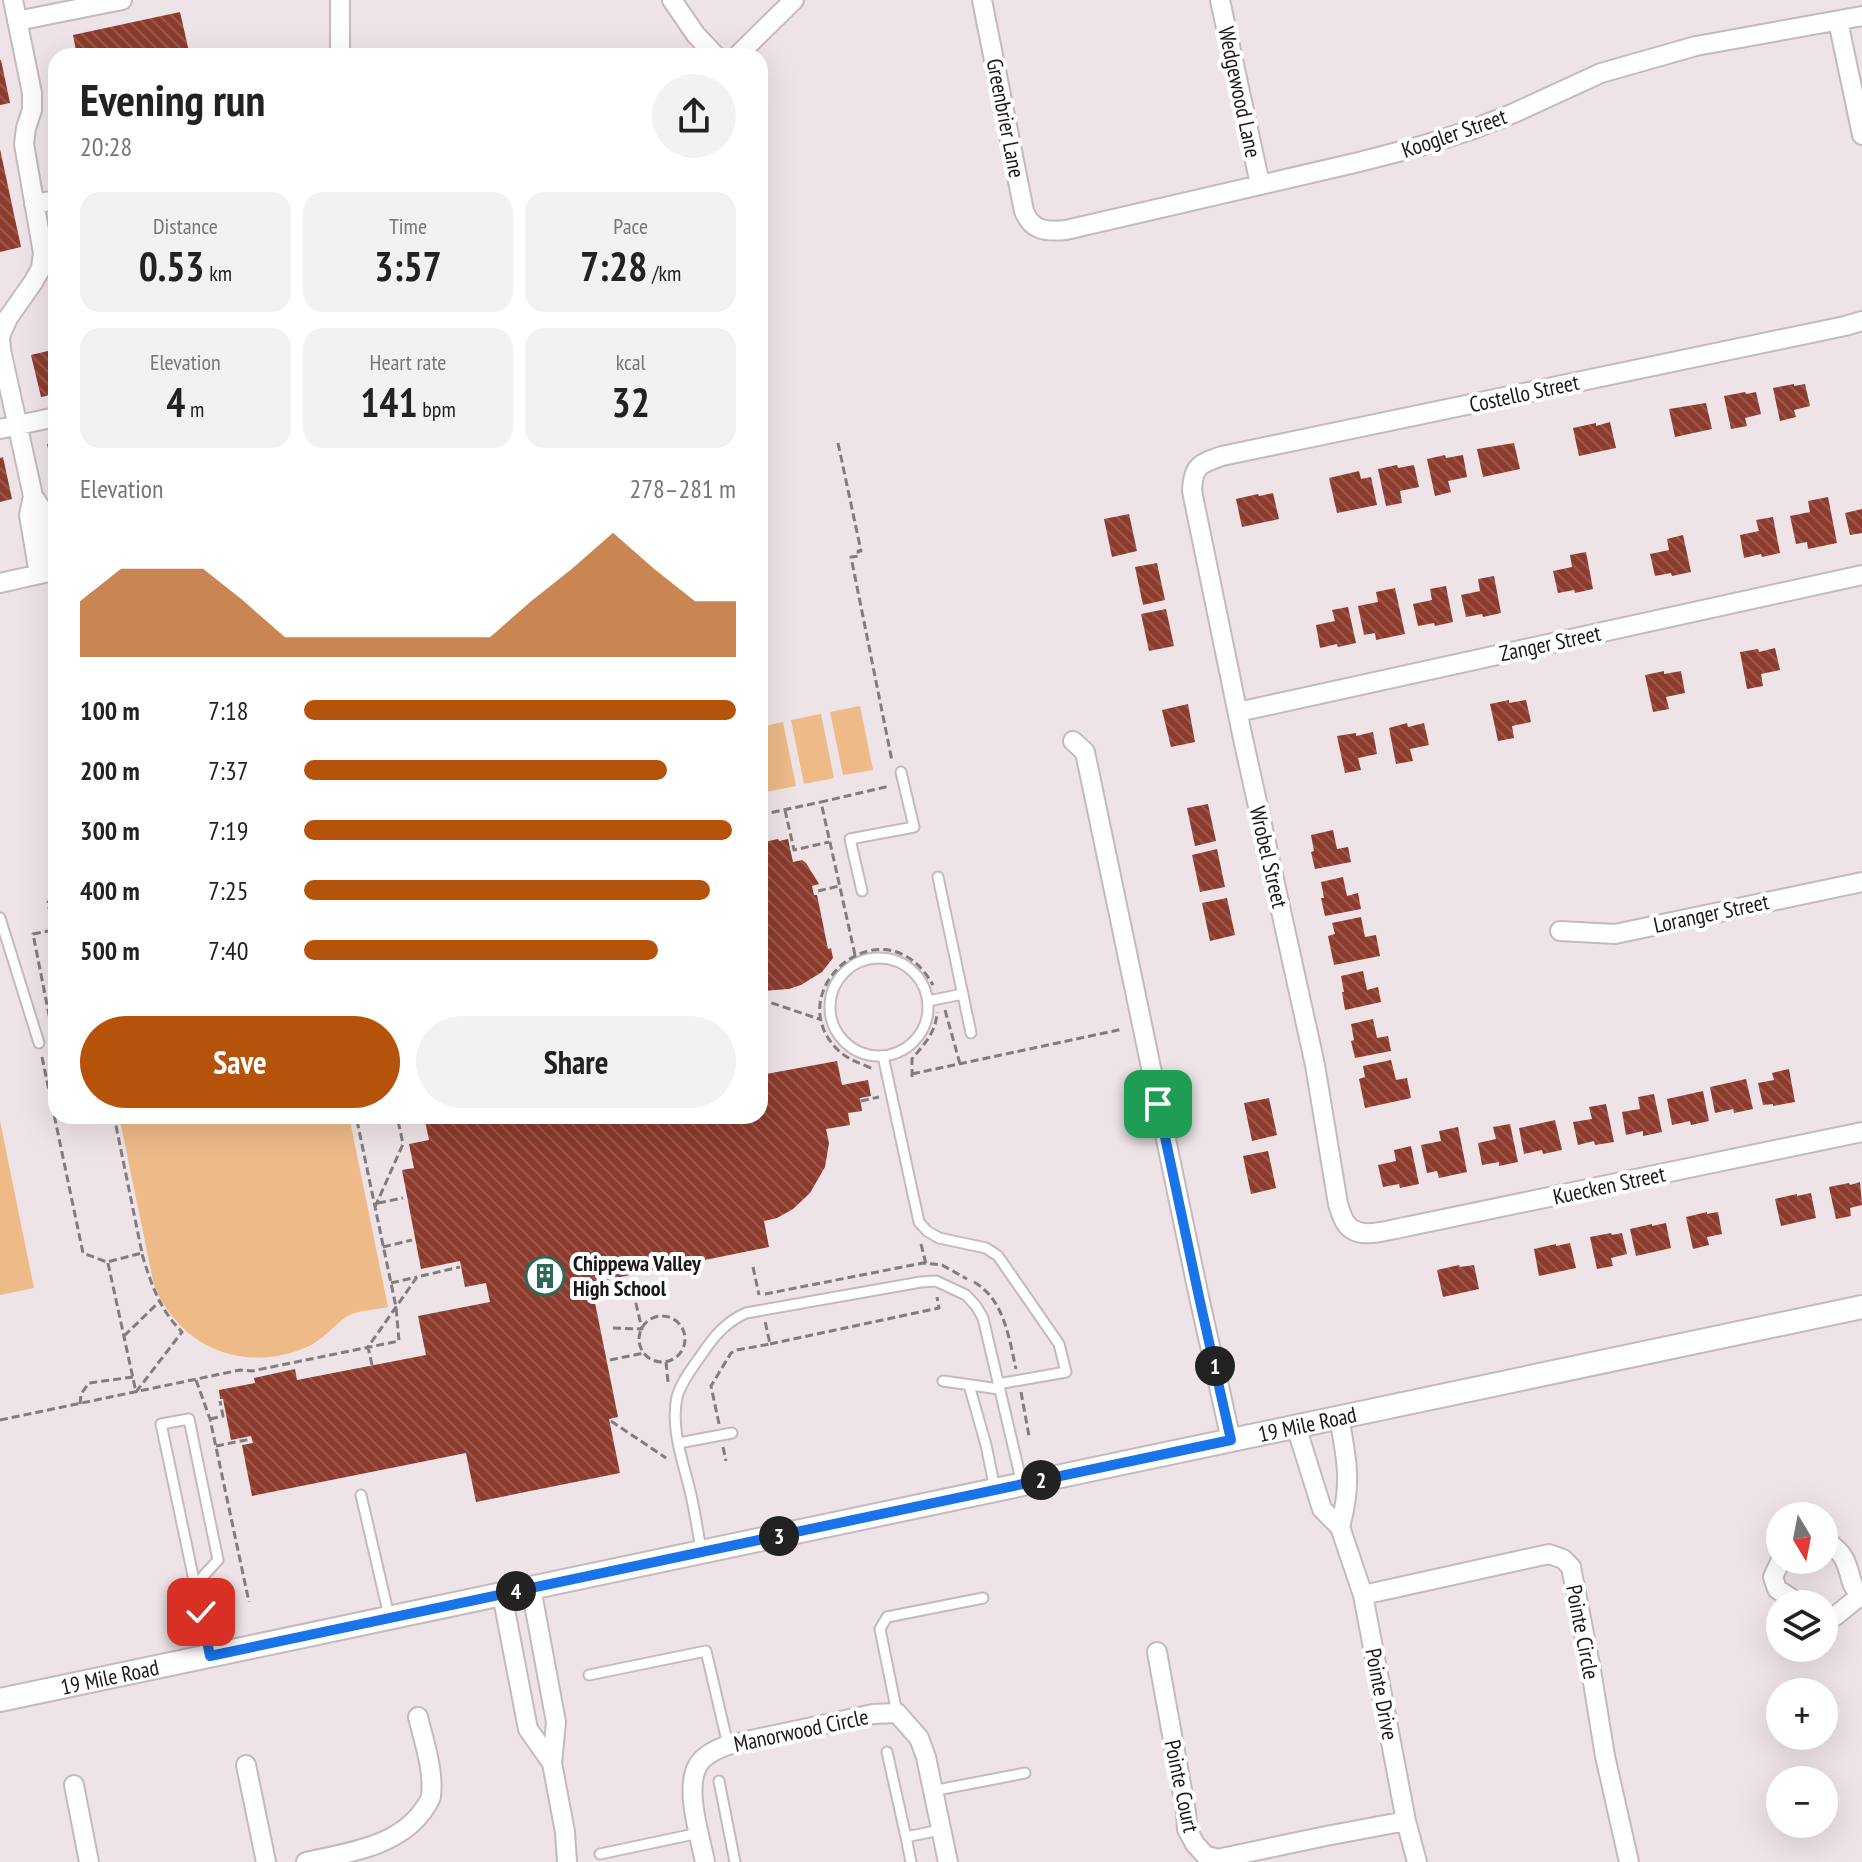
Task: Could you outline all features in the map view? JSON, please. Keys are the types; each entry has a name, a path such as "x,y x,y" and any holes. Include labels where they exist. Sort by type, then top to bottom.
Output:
{"street":[{"path":"13,0 32,93 32,110 24,144 43,253 41,268 8,318 0,336 8,427 33,496 43,511 48,562"},
{"path":"17,21 122,0"},
{"path":"340,0 340,48"},
{"path":"672,0 708,48"},
{"path":"745,48 794,0"},
{"name":"Greenbrier Lane","path":"982,0 1024,211 1032,225 1040,230"},
{"name":"Wedgewood Lane","path":"1220,0 1260,184"},
{"name":"Koogler Street","path":"1040,230 1066,230 1359,162 1459,134 1514,113 1601,73 1696,46 1862,16"},
{"path":"1838,21 1862,135"},
{"path":"34,204 48,201"},
{"name":"Costello Street","path":"1192,475 1206,461 1222,456 1862,321"},
{"path":"8,427 48,419"},
{"name":"Wrobel Street","path":"1192,475 1194,508 1315,1065 1338,1204 1346,1225 1356,1233"},
{"path":"0,583 48,572"},
{"name":"Zanger Street","path":"1238,712 1862,575"},
{"path":"1073,741 1085,752 1231,1440"},
{"name":"Loranger Street","path":"1560,931 1615,934 1862,882"},
{"name":"Kuecken Street","path":"1356,1233 1436,1221 1862,1132"},
{"name":"19 Mile Road","path":"0,1700 1862,1307"},
{"name":"Pointe Drive","path":"1339,1417 1348,1478 1340,1527"},
{"name":"Pointe Drive","path":"1296,1426 1322,1509 1340,1527 1363,1595 1406,1821 1417,1862"},
{"path":"1838,1551 1851,1584 1861,1597 1838,1614"},
{"name":"Pointe Circle","path":"1363,1595 1549,1554 1563,1559 1571,1567 1605,1756 1629,1862"},
{"path":"531,1588 556,1722 552,1763 565,1832 567,1862"},
{"path":"502,1594 528,1729 552,1763"},
{"name":"Pointe Court","path":"1157,1652 1187,1829 1205,1855 1217,1859 1406,1821"},
{"name":"Manorwood Circle","path":"705,1862 692,1787 697,1765 714,1750 873,1714 897,1713 919,1738 926,1757 948,1862"},
{"path":"306,1862 384,1842 416,1820 431,1799 429,1765 418,1717"},
{"path":"246,1765 266,1862"},
{"path":"74,1785 89,1862"}],"lane":[{"path":"862,891 850,839 914,827 898,771"},
{"path":"938,877 971,1033"},
{"path":"0,918 39,1043"},
{"path":"873,958 903,964 924,986 928,1001 928,1017 912,1044 899,1052 883,1056 868,1055 842,1040 830,1012 831,997 846,971 859,962 873,958"},
{"path":"928,1001 963,994"},
{"path":"883,1056 919,1222 939,1238 986,1248 998,1256 1059,1344 1066,1372 999,1386 943,1381"},
{"path":"701,1552 679,1443 675,1411 678,1394 719,1331 734,1318 746,1313 921,1282 936,1281 966,1295 976,1306 987,1330 1022,1484"},
{"path":"969,1385 995,1489"},
{"path":"195,1585 218,1560 189,1419 161,1424 195,1585 210,1656"},
{"path":"679,1443 732,1433"},
{"path":"361,1495 389,1618"},
{"path":"897,1713 880,1629 887,1617 983,1598"},
{"path":"589,1675 706,1651 728,1745"},
{"path":"887,1752 911,1862"},
{"path":"932,1791 1025,1773"},
{"path":"719,1781 735,1862"},
{"path":"906,1837 940,1830"},
{"path":"600,1854 699,1833"}],"path":[{"path":"838,443 861,551 858,551 859,556 851,557 898,771"},
{"path":"768,813 821,802"},
{"path":"785,810 794,850 829,842"},
{"path":"818,891 839,886"},
{"path":"48,931 33,934 48,1010"},
{"path":"861,953 845,960 832,972 820,1006 829,1040 838,1051 874,1071"},
{"path":"928,977 937,978"},
{"path":"768,1002 822,1020"},
{"path":"944,1007 960,1064"},
{"path":"912,1074 1131,1027"},
{"path":"39,1043 48,1086"},
{"path":"56,1124 83,1253 107,1262 142,1253"},
{"path":"116,1124 142,1253 159,1302 182,1332 136,1392"},
{"path":"0,1420 240,1370 252,1371 399,1341 396,1307 358,1124"},
{"path":"375,1205 403,1144 399,1124"},
{"path":"375,1205 403,1198"},
{"path":"383,1247 412,1240"},
{"path":"107,1262 136,1392"},
{"path":"753,1267 759,1295 923,1263 942,1265 983,1287 1004,1320 1029,1436"},
{"path":"391,1283 460,1267"},
{"path":"372,1365 368,1347 417,1277"},
{"path":"633,1291 642,1329"},
{"path":"726,1461 711,1386 731,1353 939,1308 936,1293"},
{"path":"124,1337 159,1302"},
{"path":"662,1317 675,1320 680,1325 685,1337 682,1350 673,1359 666,1362 651,1359 644,1353 639,1341 648,1321 662,1317"},
{"path":"765,1321 770,1344"},
{"path":"613,1328 642,1329"},
{"path":"610,1360 644,1353"},
{"path":"666,1362 668,1385 675,1374"},
{"path":"80,1404 81,1394 89,1383 133,1377"},
{"path":"196,1380 210,1419 249,1602"},
{"path":"210,1419 223,1416 220,1401"},
{"path":"611,1421 670,1460 667,1447"},
{"path":"216,1446 251,1439"}],"shaded area":[{"path":"860,706 873,770 843,775 830,712"},
{"path":"821,714 834,778 804,784 791,720"},
{"path":"783,722 796,786 768,792 768,725"},
{"path":"0,1121 34,1288 0,1295"},
{"path":"121,1124 351,1124 388,1307 350,1315 313,1344 283,1355 260,1358 238,1356 217,1350 180,1325 165,1307 154,1285"}],"building":[{"path":"180,12 188,48 75,48 73,35"},
{"path":"0,60 10,103 0,105"},
{"path":"0,149 21,247 0,252"},
{"path":"48,351 48,396 41,397 31,355"},
{"path":"1805,384 1810,406 1794,410 1796,417 1780,421 1773,388"},
{"path":"1756,392 1761,414 1745,418 1747,426 1731,429 1724,396"},
{"path":"1706,403 1712,429 1675,437 1669,409"},
{"path":"1610,422 1616,448 1579,456 1573,428"},
{"path":"1514,443 1520,469 1483,477 1477,449"},
{"path":"1445,455 1446,458 1463,455 1467,477 1448,481 1451,492 1435,496 1427,459"},
{"path":"3,457 12,499 0,502 0,458"},
{"path":"1397,465 1398,468 1414,465 1419,487 1400,491 1402,503 1386,506 1378,469"},
{"path":"1359,471 1361,479 1371,477 1377,505 1337,513 1329,478"},
{"path":"1273,493 1279,519 1242,527 1236,499"},
{"path":"1828,497 1837,543 1808,549 1807,542 1796,544 1790,516 1810,512 1808,501"},
{"path":"1862,509 1862,533 1850,535 1845,513"},
{"path":"1129,514 1137,551 1112,557 1104,519"},
{"path":"1773,517 1780,553 1744,558 1740,535 1759,531 1756,520"},
{"path":"1683,535 1691,572 1655,576 1650,554 1669,550 1667,539"},
{"path":"1586,552 1593,589 1558,593 1553,571 1572,567 1570,555"},
{"path":"1157,563 1165,600 1143,605 1135,567"},
{"path":"1494,576 1501,613 1466,617 1461,595 1480,591 1478,579"},
{"path":"1446,586 1453,622 1418,626 1413,604 1432,600 1430,589"},
{"path":"1395,588 1405,634 1376,640 1375,633 1364,635 1358,606 1378,602 1376,592"},
{"path":"1348,607 1356,643 1320,648 1316,625 1335,621 1332,610"},
{"path":"1166,609 1174,646 1149,651 1141,614"},
{"path":"1775,648 1780,670 1761,674 1763,686 1747,689 1740,652"},
{"path":"1664,671 1664,674 1681,671 1685,693 1666,697 1669,709 1653,712 1645,675"},
{"path":"1509,700 1509,703 1526,700 1531,722 1512,726 1514,738 1498,741 1490,704"},
{"path":"1188,704 1195,742 1171,747 1162,710"},
{"path":"1407,723 1408,727 1424,723 1429,745 1410,749 1413,761 1396,764 1389,728"},
{"path":"1373,732 1377,754 1358,758 1361,770 1345,773 1337,736"},
{"path":"1208,804 1216,841 1195,846 1187,808"},
{"path":"1333,830 1337,849 1348,847 1351,862 1315,869 1311,835"},
{"path":"788,839 793,862 802,860 806,863 819,884 812,886 833,958 822,972 801,985 768,990 768,841"},
{"path":"1217,849 1225,887 1200,892 1192,855"},
{"path":"1343,877 1347,896 1358,893 1361,909 1325,916 1321,882"},
{"path":"1227,898 1235,935 1210,941 1202,903"},
{"path":"1361,917 1365,937 1376,935 1380,956 1334,965 1328,936 1335,934 1332,923"},
{"path":"1363,971 1367,990 1378,987 1381,1002 1345,1010 1341,976"},
{"path":"1373,1019 1377,1038 1388,1036 1391,1051 1355,1058 1351,1024"},
{"path":"1391,1060 1396,1080 1407,1078 1411,1098 1365,1108 1359,1079 1365,1077 1363,1066"},
{"name":"Chippewa Valley High School","path":"837,1061 842,1085 868,1080 871,1096 860,1098 862,1111 848,1113 850,1125 826,1129 829,1143 825,1167 810,1193 793,1209 764,1221 769,1247 591,1283 618,1417 609,1419 620,1473 476,1502 466,1453 252,1496 242,1445 253,1443 251,1436 231,1440 219,1390 255,1383 254,1378 295,1369 297,1380 426,1355 418,1316 490,1302 486,1283 465,1287 460,1261 421,1269 402,1170 414,1168 409,1144 429,1140 426,1124 768,1124 768,1074"},
{"path":"1789,1069 1795,1102 1763,1105 1758,1083 1774,1080 1772,1073"},
{"path":"1746,1079 1753,1109 1715,1113 1710,1087"},
{"path":"1703,1091 1709,1121 1672,1125 1667,1099"},
{"path":"1654,1094 1662,1132 1643,1136 1643,1131 1626,1135 1622,1112 1640,1109 1638,1097"},
{"path":"1269,1098 1277,1135 1252,1141 1244,1103"},
{"path":"1606,1104 1614,1142 1595,1145 1594,1141 1578,1145 1573,1122 1592,1119 1589,1107"},
{"path":"1555,1120 1562,1150 1524,1154 1519,1128"},
{"path":"1510,1124 1518,1162 1499,1166 1499,1162 1482,1165 1478,1143 1496,1139 1493,1127"},
{"path":"1458,1127 1467,1172 1439,1178 1437,1171 1427,1173 1421,1145 1441,1141 1439,1131"},
{"path":"1411,1146 1419,1184 1400,1188 1399,1184 1383,1187 1378,1165 1396,1161 1394,1150"},
{"path":"1268,1151 1276,1188 1251,1194 1243,1156"},
{"path":"1860,1182 1862,1205 1850,1208 1851,1216 1836,1219 1829,1187"},
{"path":"1811,1193 1816,1218 1781,1226 1775,1199"},
{"path":"1718,1212 1722,1234 1707,1237 1709,1245 1693,1249 1686,1217"},
{"path":"1666,1223 1671,1248 1636,1256 1630,1229"},
{"path":"1622,1233 1627,1254 1611,1258 1613,1266 1597,1269 1590,1237"},
{"path":"1570,1243 1576,1268 1539,1276 1534,1249"},
{"path":"1474,1265 1479,1289 1443,1297 1437,1270"}],"place":[{"name":"Chippewa Valley High School","path":"545,1276"}],"route":[{"path":"201,1612 210,1656 1231,1440 1158,1104"}]}
